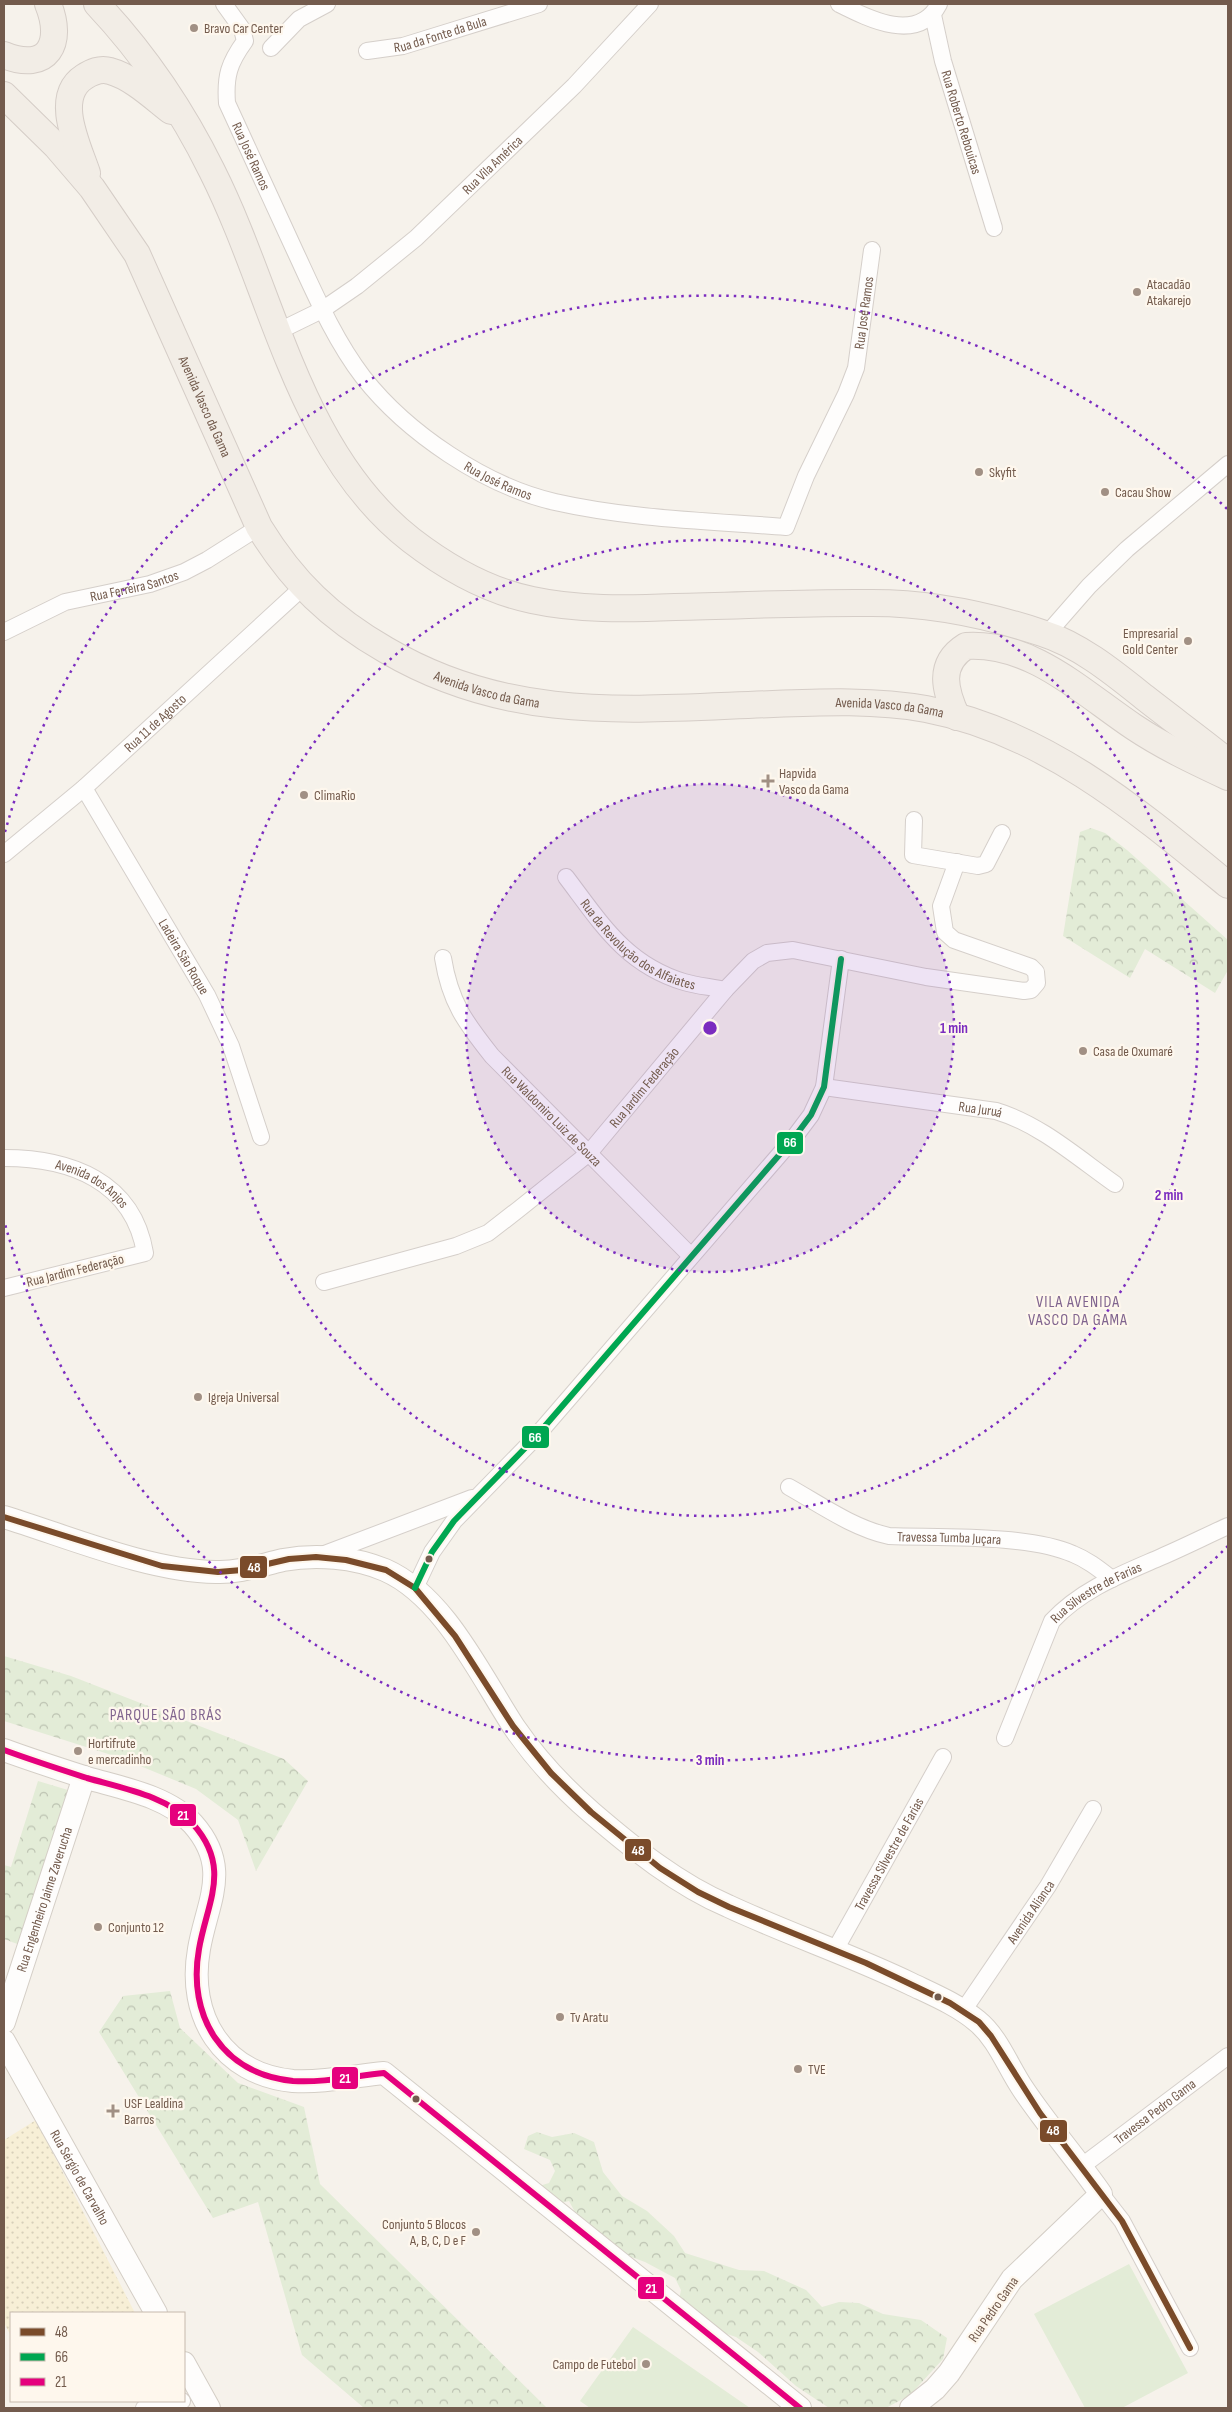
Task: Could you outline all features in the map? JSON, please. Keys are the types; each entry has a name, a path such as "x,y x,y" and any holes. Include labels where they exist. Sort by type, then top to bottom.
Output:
{"main road":[{"path":"4,55 27,60 47,52 55,41 56,32 48,4"},
{"path":"97,4 132,43 187,124 213,173 308,402 328,443 349,478 379,513 412,541 452,568 491,587 530,600 615,608 873,603 921,606 1004,622 1047,634 1083,653 1113,673 1228,762"},
{"path":"92,188 71,125 71,92 78,81 94,70 109,70 145,90 187,124"},
{"name":"Avenida Vasco da Gama","path":"4,95 56,146 92,188 136,254 259,527 279,559 303,587 337,618 409,664 448,682 521,702 563,707 615,709 866,703 926,709 957,717 1020,739 1088,776 1167,834 1228,885"},
{"path":"957,717 947,688 946,673 950,660 966,646 1000,648 1048,667 1076,684 1155,740 1228,777"}],"street":[{"name":"Rua José Ramos","path":"224,4 242,29 245,41 232,59 226,82 227,103 322,310 345,352 363,377 385,402 439,448 472,470 553,502 594,510 786,527 818,448 852,382 856,368 872,250"},
{"path":"271,48 299,19 327,4"},
{"name":"Rua da Fonte da Bula","path":"368,51 403,46 539,4"},
{"name":"Rua Vila América","path":"279,331 322,310 357,286 416,238 574,86 650,4"},
{"path":"839,4 879,22 900,26 919,24 936,9"},
{"name":"Rua Roberto Rebouicas","path":"936,9 943,61 994,228"},
{"path":"1047,634 1089,586 1127,549 1228,464"},
{"name":"Rua Ferreira Santos","path":"4,632 65,602 150,584 184,572 207,560 259,527"},
{"name":"Rua 11 de Agosto","path":"4,854 84,788 303,587"},
{"name":"Ladeira São Roque","path":"84,788 207,995 232,1046 261,1138"},
{"path":"914,820 912,855 978,866 986,864 1002,833"},
{"name":"Rua Jardim Federação","path":"324,1282 424,1257 488,1233 589,1153 725,990 753,961 767,953 793,950 926,977 1024,991 1034,988 1037,978 1036,972 1031,967 954,940 945,932 941,906 957,862"},
{"name":"Rua da Revolução dos Alfaiates","path":"566,877 620,946 636,959 684,982 725,990"},
{"name":"Rua Waldomiro Luiz de Souza","path":"443,958 447,982 454,1003 471,1030 531,1097 692,1256"},
{"path":"416,1588 441,1536 477,1496 532,1441 793,1140 811,1114 824,1087 841,959"},
{"name":"Rua Juruá","path":"824,1087 996,1111 1012,1116 1046,1136 1115,1184"},
{"name":"Avenida dos Anjos","path":"4,1158 46,1161 66,1166 104,1184 120,1198 133,1215 142,1234 145,1253"},
{"name":"Rua Jardim Federação","path":"4,1288 145,1253"},
{"name":"Travessa Tumba Juçara","path":"789,1487 854,1524 874,1533 889,1536 1004,1541 1051,1546 1091,1563 1112,1579"},
{"path":"316,1557 477,1496"},
{"path":"4,1517 162,1566 218,1572 242,1570 289,1559 316,1557 366,1564 386,1570 416,1588 455,1636 531,1749 551,1773 590,1812 660,1868 698,1892 728,1907 835,1950 933,1995 964,2011 979,2022 991,2036 1020,2086 1122,2221 1190,2348"},
{"name":"Rua Silvestre de Farias","path":"1005,1738 1052,1621 1079,1596 1228,1526"},
{"path":"4,1750 145,1796 170,1807 192,1823 205,1841 213,1860 215,1879 212,1902 199,1947 195,1974 197,1997 203,2019 223,2049 241,2063 263,2074 293,2081 384,2073 800,2408"},
{"name":"Travessa Silvestre de Farias","path":"835,1950 943,1757"},
{"name":"Rua Engenheiro Jaime Zaverucha","path":"4,2022 84,1777"},
{"name":"Avenida Alianca","path":"964,2011 1048,1886 1093,1809"},
{"name":"Rua Sérgio de Carvalho","path":"4,2041 155,2312"},
{"name":"Travessa Pedro Gama","path":"1082,2166 1228,2056"},
{"name":"Rua Pedro Gama","path":"911,2408 935,2389 949,2373 1012,2279 1101,2194"},
{"path":"144,2408 194,2402 185,2367"}],"green space":[{"path":"1091,828 1105,833 1127,850 1228,940 1228,970 1215,993 1145,949 1130,978 1063,936 1080,832"},
{"path":"4,1656 71,1676 284,1759 308,1781 256,1871 238,1820 196,1789 121,1758 4,1721"},
{"path":"38,1781 68,1790 20,1945 4,1939 4,1865 11,1867"},
{"path":"170,1991 180,2028 238,2083 304,2107 320,2184 547,2408 364,2408 302,2355 258,2202 213,2218 99,2032 123,1996"},
{"path":"537,2132 552,2137 574,2133 594,2142 603,2172 622,2196 647,2211 674,2236 685,2253 739,2270 764,2271 806,2290 822,2307 839,2302 859,2303 883,2314 921,2320 947,2338 943,2359 910,2395 886,2408 829,2408 796,2386 758,2352 736,2337 718,2331 679,2300 681,2290 675,2278 645,2262 623,2254 576,2214 569,2201 557,2204 539,2186 549,2183 555,2171 550,2160 524,2149 528,2136"},
{"path":"1129,2264 1188,2373 1122,2408 1085,2408 1034,2314"},
{"name":"Campo de Futebol","path":"633,2327 750,2408 590,2408 580,2401"}],"sand":[{"path":"36,2120 134,2312 10,2312 10,2334 4,2323 4,2140"}],"transit line":[{"name":"66","path":"415,1588 432,1552 454,1521 532,1441 793,1139 811,1115 824,1087 841,959"},
{"name":"48","path":"4,1517 162,1566 218,1572 242,1570 289,1559 316,1557 346,1560 386,1570 415,1588 455,1636 513,1726 551,1773 591,1812 660,1868 698,1892 729,1907 866,1963 950,2003 979,2022 991,2036 1040,2113 1122,2221 1190,2348"},
{"name":"21","path":"4,1750 87,1778 143,1794 171,1806 183,1814 205,1840 212,1855 214,1885 199,1949 197,1974 199,1997 205,2018 215,2038 229,2054 247,2067 268,2076 293,2081 327,2080 384,2073 800,2408"}],"place":[{"name":"Bravo Car Center","path":"194,28"},
{"name":"Atacadão Atakarejo","path":"1137,292"},
{"name":"Skyfit","path":"979,472"},
{"name":"Cacau Show","path":"1105,492"},
{"name":"Empresarial Gold Center","path":"1188,641"},
{"name":"Hapvida Vasco da Gama","path":"768,781"},
{"name":"ClimaRio","path":"304,795"},
{"name":"Casa de Oxumaré","path":"1083,1051"},
{"name":"Igreja Universal","path":"198,1397"},
{"name":"Hortifrute e mercadinho","path":"78,1751"},
{"name":"Conjunto 12","path":"98,1927"},
{"name":"Tv Aratu","path":"560,2017"},
{"name":"TVE","path":"798,2069"},
{"name":"USF Lealdina Barros","path":"113,2111"},
{"name":"Conjunto 5 Blocos A, B, C, D e F","path":"476,2232"},
{"name":"Campo de Futebol","path":"646,2364"}],"district":[{"name":"VILA AVENIDA VASCO DA GAMA","path":"1078,1310"},
{"name":"PARQUE SÃO BRÁS","path":"166,1714"}]}
